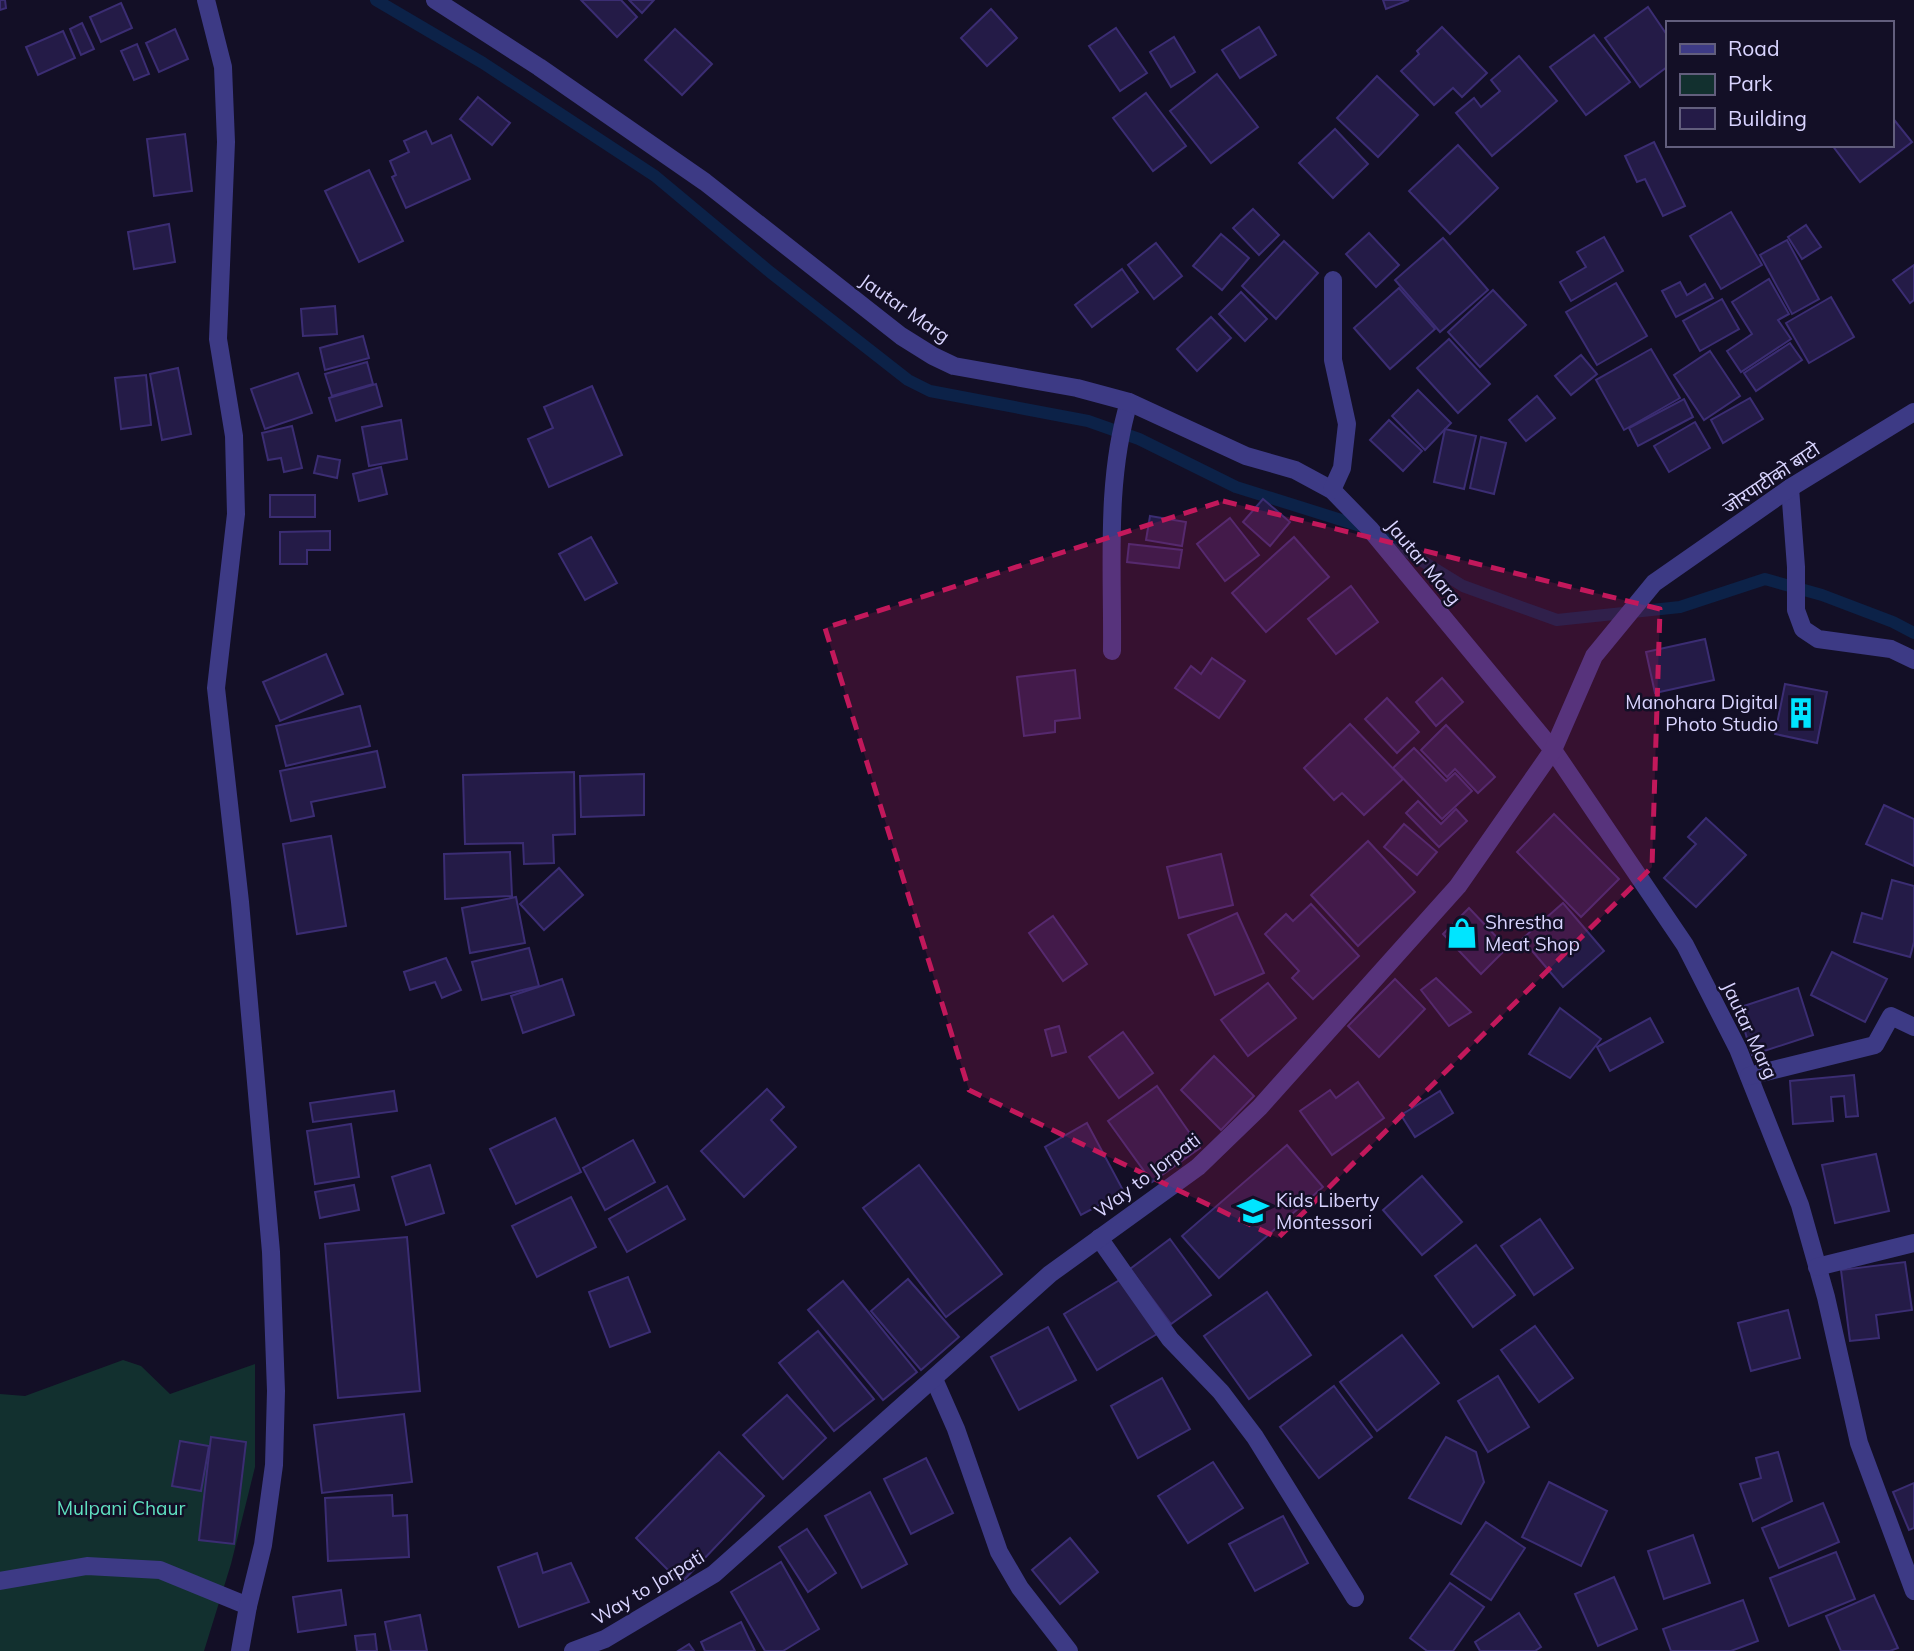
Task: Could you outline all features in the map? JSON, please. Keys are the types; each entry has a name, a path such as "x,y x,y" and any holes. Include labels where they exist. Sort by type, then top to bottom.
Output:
{"street":[{"path":"206,0 223,67 226,142 218,339 234,436 236,514 216,688 240,902 271,1252 276,1391 272,1479 263,1545 247,1606 240,1651"},
{"name":"Jautar Marg","path":"435,0 539,67 705,182 916,347 954,366 1077,388 1129,402 1246,456 1295,470 1332,490 1370,529 1553,750 1685,945 1738,1049 1800,1205 1859,1443 1914,1591"},
{"path":"1332,490 1342,468 1347,424 1333,360 1333,280"},
{"path":"1112,651 1114,483 1123,421 1129,402"},
{"name":"जोरपाटीको बाटो","path":"1654,583 1790,488 1914,411"},
{"path":"1790,488 1796,567 1796,610 1803,629 1818,639 1891,649 1914,660"},
{"name":"Way to Jorpati","path":"573,1651 605,1639 714,1574 1050,1273 1198,1167 1260,1107 1458,886 1553,750 1594,656 1654,583"},
{"path":"1749,1076 1875,1045 1891,1016 1914,1027"},
{"path":"1099,1238 1170,1339 1221,1392 1255,1437 1355,1598"},
{"path":"1817,1267 1914,1244"},
{"path":"934,1379 956,1429 999,1552 1020,1588 1069,1651"},
{"path":"0,1581 87,1566 160,1570 247,1606"}],"highlighted area":[{"path":"1223,501 1660,609 1652,867 1278,1238 969,1090 825,628"}],"green space":[{"name":"Mulpani Chaur","path":"123,1360 141,1366 170,1394 255,1364 255,1467 231,1564 204,1651 0,1651 0,1394 25,1396"}],"building":[{"path":"0,0 5,0 6,8 0,10"},
{"path":"581,0 621,0 637,17 617,37"},
{"path":"629,0 654,0 642,13"},
{"path":"1383,0 1409,0 1386,9"},
{"path":"121,3 132,28 101,42 90,17"},
{"path":"1648,7 1666,34 1666,68 1640,87 1605,38"},
{"path":"991,9 1017,38 987,66 961,38"},
{"path":"82,23 94,49 81,55 70,29"},
{"path":"1259,27 1276,55 1240,78 1222,50"},
{"path":"1442,27 1487,73 1462,97 1453,88 1434,105 1401,71"},
{"path":"1116,28 1147,73 1120,91 1089,46"},
{"path":"175,29 188,59 159,72 146,43"},
{"path":"675,29 712,64 682,95 645,60"},
{"path":"63,31 75,58 38,75 26,47"},
{"path":"1594,35 1630,82 1586,115 1550,67"},
{"path":"1174,37 1195,72 1171,87 1150,52"},
{"path":"137,44 149,74 134,80 121,51"},
{"path":"1519,56 1557,101 1492,156 1456,113 1474,98 1481,107 1500,91 1491,80"},
{"path":"1217,74 1258,127 1211,163 1170,111"},
{"path":"1377,76 1418,115 1378,157 1337,118"},
{"path":"1146,93 1186,146 1153,171 1113,118"},
{"path":"478,97 510,123 492,145 460,119"},
{"path":"1893,118 1912,142 1860,182 1834,147 1893,147"},
{"path":"1335,129 1368,164 1333,198 1299,163"},
{"path":"426,131 432,144 451,135 470,179 406,208 392,177 396,175 390,161 409,152 404,141"},
{"path":"185,134 192,191 154,196 147,139"},
{"path":"1654,142 1685,206 1663,216 1645,179 1637,182 1625,156"},
{"path":"1458,145 1498,188 1450,234 1409,191"},
{"path":"369,170 403,241 359,262 325,191"},
{"path":"1253,209 1279,235 1259,255 1233,228"},
{"path":"1731,212 1762,265 1721,289 1690,236"},
{"path":"169,224 175,262 134,269 128,232"},
{"path":"1806,225 1821,247 1802,259 1788,237"},
{"path":"1369,233 1399,265 1376,287 1346,254"},
{"path":"1221,234 1249,258 1222,290 1193,266"},
{"path":"1604,237 1623,271 1571,301 1560,282 1586,267 1577,252"},
{"path":"1443,238 1488,290 1440,332 1395,280"},
{"path":"1787,240 1819,299 1792,314 1760,255"},
{"path":"1284,241 1318,273 1276,319 1242,286"},
{"path":"1156,243 1182,276 1154,299 1128,265"},
{"path":"1914,265 1914,300 1910,303 1893,280"},
{"path":"1122,269 1138,292 1092,327 1075,305"},
{"path":"1769,279 1789,314 1778,320 1791,339 1741,372 1727,351 1752,334 1732,302"},
{"path":"1680,282 1687,295 1705,284 1713,298 1676,317 1662,291"},
{"path":"1616,283 1647,336 1597,365 1566,312"},
{"path":"1399,288 1435,329 1390,369 1354,328"},
{"path":"1493,290 1526,325 1480,367 1448,332"},
{"path":"1241,292 1267,319 1245,341 1219,314"},
{"path":"1831,297 1854,337 1809,363 1786,323"},
{"path":"1722,299 1739,329 1700,351 1683,321"},
{"path":"335,306 337,334 303,336 301,309"},
{"path":"1211,317 1231,338 1197,371 1177,349"},
{"path":"363,336 369,358 325,370 320,348"},
{"path":"1449,339 1490,384 1458,413 1417,368"},
{"path":"1790,343 1802,360 1756,391 1744,373"},
{"path":"1651,349 1680,398 1624,430 1596,380"},
{"path":"1710,351 1740,396 1704,420 1674,375"},
{"path":"1581,355 1597,374 1571,395 1555,376"},
{"path":"367,362 373,384 332,396 325,374"},
{"path":"178,368 191,434 162,440 150,374"},
{"path":"298,373 312,413 265,429 251,389"},
{"path":"146,375 151,425 121,429 115,378"},
{"path":"376,384 382,406 336,421 329,398"},
{"path":"592,386 622,455 549,487 528,439 553,428 544,407"},
{"path":"1418,390 1451,423 1425,450 1392,416"},
{"path":"1537,396 1555,418 1526,441 1509,420"},
{"path":"1750,398 1763,419 1723,443 1711,420"},
{"path":"1684,399 1693,417 1638,446 1629,428"},
{"path":"401,420 407,459 369,466 362,427"},
{"path":"1389,420 1422,451 1403,471 1370,440"},
{"path":"1695,422 1710,448 1669,472 1654,446"},
{"path":"292,426 302,468 284,472 281,458 268,460 262,433"},
{"path":"1445,429 1476,436 1464,489 1434,482"},
{"path":"1481,437 1506,443 1494,494 1470,488"},
{"path":"318,456 340,460 337,478 314,473"},
{"path":"381,467 387,494 359,501 353,474"},
{"path":"270,495 315,495 315,517 270,517"},
{"path":"1263,499 1290,522 1270,546 1243,522"},
{"path":"1150,516 1186,522 1182,546 1146,540"},
{"path":"1230,518 1259,555 1225,581 1197,544"},
{"path":"330,531 330,550 307,550 307,564 280,564 280,532"},
{"path":"591,537 617,583 585,600 559,554"},
{"path":"1294,537 1329,577 1266,632 1232,593"},
{"path":"1129,544 1182,550 1179,568 1127,562"},
{"path":"1351,586 1378,622 1336,654 1308,619"},
{"path":"1705,639 1714,680 1655,693 1646,652"},
{"path":"326,654 343,694 280,721 263,682"},
{"path":"1212,658 1245,681 1219,718 1175,688 1191,666 1201,674"},
{"path":"1075,670 1080,718 1055,721 1055,732 1024,736 1017,677"},
{"path":"1442,678 1463,702 1436,726 1416,702"},
{"name":"Manohara Digital Photo Studio","path":"1785,684 1827,692 1817,743 1775,734"},
{"path":"1387,698 1419,732 1397,753 1365,719"},
{"path":"360,706 370,746 286,766 276,726"},
{"path":"1350,724 1403,779 1364,815 1342,793 1334,800 1304,768"},
{"path":"1446,725 1495,777 1478,793 1455,769 1447,777 1421,750"},
{"path":"1414,748 1446,781 1455,773 1472,791 1442,819 1393,768"},
{"path":"377,751 385,787 311,802 314,816 291,821 280,771"},
{"path":"574,772 575,834 553,835 554,863 524,864 523,843 465,844 463,775"},
{"path":"644,774 644,815 581,817 580,776"},
{"path":"1418,801 1441,824 1456,809 1467,821 1439,847 1406,813"},
{"path":"1884,805 1914,819 1914,866 1866,844"},
{"path":"1554,814 1619,879 1581,917 1517,852"},
{"path":"1706,818 1746,855 1696,907 1664,878 1696,844 1688,837"},
{"path":"1404,824 1437,852 1417,875 1384,847"},
{"path":"331,836 346,926 297,934 283,844"},
{"path":"1368,841 1415,892 1358,946 1311,895"},
{"path":"510,852 512,896 445,899 444,854"},
{"path":"1221,854 1233,905 1179,918 1167,867"},
{"path":"559,868 583,895 544,930 520,904"},
{"path":"1892,880 1914,886 1914,942 1910,957 1854,942 1862,913 1882,919"},
{"path":"516,897 525,943 470,953 462,908"},
{"path":"1563,903 1604,951 1563,987 1522,939"},
{"path":"1311,904 1359,956 1313,999 1292,978 1299,971 1265,934 1286,914 1293,921"},
{"path":"1469,908 1507,948 1481,974 1443,934"},
{"path":"1237,913 1264,973 1215,995 1188,935"},
{"path":"1053,916 1087,964 1063,981 1029,933"},
{"path":"529,948 539,986 482,1000 472,962"},
{"path":"1832,952 1887,979 1865,1022 1811,995"},
{"path":"446,958 461,990 442,998 435,982 410,990 404,972"},
{"path":"1436,978 1471,1012 1449,1026 1421,990"},
{"path":"562,979 574,1015 523,1033 511,996"},
{"path":"1395,979 1425,1009 1379,1057 1348,1026"},
{"path":"1268,983 1296,1018 1248,1056 1221,1020"},
{"path":"1798,988 1813,1035 1752,1055 1738,1008"},
{"path":"1560,1008 1601,1039 1570,1078 1529,1054"},
{"path":"1650,1018 1663,1042 1610,1071 1597,1047"},
{"path":"1059,1026 1066,1052 1052,1056 1045,1030"},
{"path":"1123,1032 1153,1073 1119,1098 1089,1057"},
{"path":"1214,1056 1254,1096 1221,1130 1181,1090"},
{"path":"1854,1075 1858,1116 1846,1117 1844,1096 1831,1097 1833,1121 1793,1124 1790,1081"},
{"path":"1358,1082 1384,1118 1332,1155 1300,1111 1330,1090 1336,1098"},
{"path":"1157,1086 1200,1148 1152,1182 1108,1121"},
{"path":"767,1089 784,1107 771,1120 796,1147 744,1197 701,1151"},
{"path":"394,1091 397,1111 313,1122 310,1103"},
{"path":"1440,1091 1453,1113 1415,1137 1401,1115"},
{"path":"555,1118 581,1172 516,1204 490,1149"},
{"path":"1087,1123 1124,1192 1081,1215 1045,1147"},
{"path":"351,1124 359,1177 315,1184 307,1131"},
{"path":"633,1140 655,1182 605,1210 583,1168"},
{"name":"Kids Liberty Montessori","path":"1287,1145 1323,1187 1219,1278 1182,1236"},
{"path":"1876,1154 1889,1211 1835,1223 1822,1165"},
{"path":"430,1165 444,1213 406,1225 392,1177"},
{"path":"919,1165 1002,1274 946,1317 863,1208"},
{"path":"1422,1176 1462,1222 1422,1255 1383,1210"},
{"path":"354,1185 359,1210 320,1218 315,1192"},
{"path":"667,1186 685,1219 627,1252 609,1219"},
{"path":"571,1197 596,1247 537,1277 512,1226"},
{"path":"1540,1219 1573,1268 1534,1295 1501,1246"},
{"path":"407,1237 420,1391 338,1398 325,1244"},
{"path":"1170,1239 1211,1295 1171,1324 1130,1269"},
{"path":"1476,1245 1515,1295 1473,1327 1435,1276"},
{"path":"1905,1262 1912,1310 1876,1315 1879,1338 1850,1341 1841,1270"},
{"path":"628,1277 650,1332 610,1347 589,1292"},
{"path":"1123,1278 1157,1334 1097,1370 1064,1314"},
{"path":"908,1279 959,1337 921,1370 871,1311"},
{"path":"843,1281 917,1372 883,1400 808,1310"},
{"path":"1267,1292 1311,1355 1249,1399 1204,1336"},
{"path":"1788,1310 1800,1358 1751,1371 1738,1323"},
{"path":"1535,1326 1573,1378 1539,1402 1501,1350"},
{"path":"1048,1327 1076,1380 1019,1410 991,1357"},
{"path":"818,1331 874,1399 834,1431 779,1363"},
{"path":"1402,1335 1439,1383 1377,1431 1340,1382"},
{"path":"1498,1376 1529,1427 1488,1452 1458,1401"},
{"path":"1162,1378 1190,1429 1138,1458 1111,1406"},
{"path":"1334,1386 1372,1437 1319,1478 1280,1427"},
{"path":"787,1395 826,1438 783,1479 743,1435"},
{"path":"404,1414 412,1482 322,1493 314,1425"},
{"path":"211,1437 246,1442 234,1544 199,1540"},
{"path":"1446,1437 1476,1452 1484,1482 1461,1524 1409,1498"},
{"path":"180,1441 209,1446 201,1491 172,1486"},
{"path":"719,1452 764,1496 681,1583 636,1538"},
{"path":"1778,1452 1792,1501 1753,1521 1740,1484 1761,1478 1756,1458"},
{"path":"926,1458 953,1513 911,1534 884,1479"},
{"path":"1213,1462 1243,1508 1188,1543 1158,1496"},
{"path":"1549,1482 1607,1511 1581,1566 1522,1537"},
{"path":"1914,1483 1914,1528 1909,1530 1893,1492"},
{"path":"870,1492 907,1564 862,1588 825,1516"},
{"path":"392,1495 393,1516 407,1515 409,1557 328,1561 325,1498"},
{"path":"1823,1503 1839,1542 1779,1568 1762,1528"},
{"path":"1283,1516 1308,1563 1255,1591 1229,1544"},
{"path":"1486,1522 1525,1548 1491,1600 1451,1574"},
{"path":"807,1529 836,1573 808,1592 779,1547"},
{"path":"1693,1535 1710,1583 1664,1599 1648,1551"},
{"path":"1070,1538 1098,1572 1060,1604 1032,1570"},
{"path":"1836,1552 1855,1599 1789,1626 1770,1578"},
{"path":"537,1553 543,1573 571,1563 589,1602 519,1627 498,1567"},
{"path":"781,1562 819,1629 783,1651 765,1651 731,1592"},
{"path":"1614,1577 1637,1629 1598,1646 1575,1594"},
{"path":"1450,1583 1484,1607 1453,1651 1427,1651 1410,1638"},
{"path":"341,1590 346,1625 298,1632 293,1597"},
{"path":"1874,1595 1898,1648 1890,1651 1841,1651 1826,1616"},
{"path":"1743,1600 1758,1641 1731,1651 1671,1651 1663,1629"},
{"path":"1519,1613 1541,1647 1535,1651 1480,1651 1475,1642"},
{"path":"420,1615 427,1651 391,1651 385,1622"},
{"path":"741,1622 755,1651 705,1651 701,1642"},
{"path":"375,1634 377,1651 357,1651 355,1636"},
{"path":"689,1644 694,1651 678,1651"}],"waterway":[{"path":"376,0 483,63 655,176 770,272 908,380 930,391 1088,421 1139,439 1236,487 1370,529 1463,586 1557,620 1680,607 1765,579 1822,595 1893,622 1914,633"}],"place":[{"name":"Manohara Digital Photo Studio","path":"1801,713"},
{"name":"Shrestha Meat Shop","path":"1462,933"},
{"name":"Kids Liberty Montessori","path":"1253,1211"}]}
